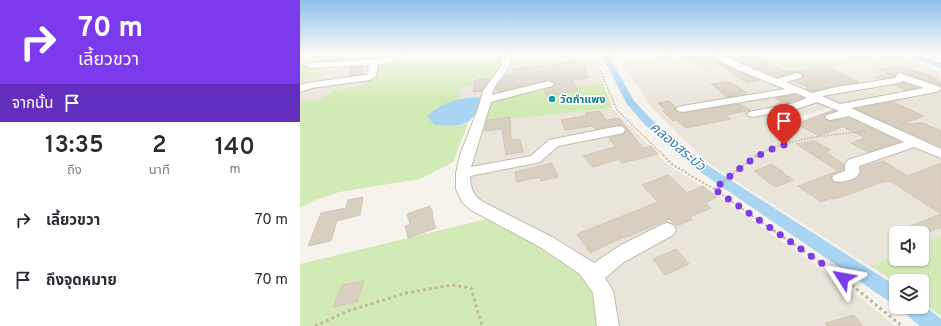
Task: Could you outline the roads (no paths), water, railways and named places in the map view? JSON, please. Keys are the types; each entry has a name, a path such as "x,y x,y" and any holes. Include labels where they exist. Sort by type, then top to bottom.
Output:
{"street":[{"path":"300,89 310,85 370,77 373,69"},
{"path":"504,69 489,88 463,173 463,188 468,199 472,202 552,246 586,268 603,291 608,326"},
{"path":"745,69 844,109 941,154"},
{"path":"739,78 756,74"},
{"path":"776,82 797,76"},
{"path":"753,114 798,106 814,97 836,90 899,78 939,90"},
{"path":"486,100 549,84"},
{"path":"682,109 797,90"},
{"path":"831,117 844,109 939,90"},
{"path":"463,173 535,159 554,142 619,130"},
{"path":"887,162 919,144"},
{"path":"839,178 852,172 853,163 919,144"},
{"path":"593,278 600,269 612,261 667,230"}],"water":[{"path":"480,97 475,115 466,123 460,125 435,125 427,117 444,104 466,98"}],"waterway":[{"name":"คลองสระบัว","path":"612,69 630,102 649,123 700,166 889,291"},
{"name":"คลองสระบัว","path":"920,314 935,326"}],"place":[{"name":"วัดกำแพง","path":"552,99"}]}
